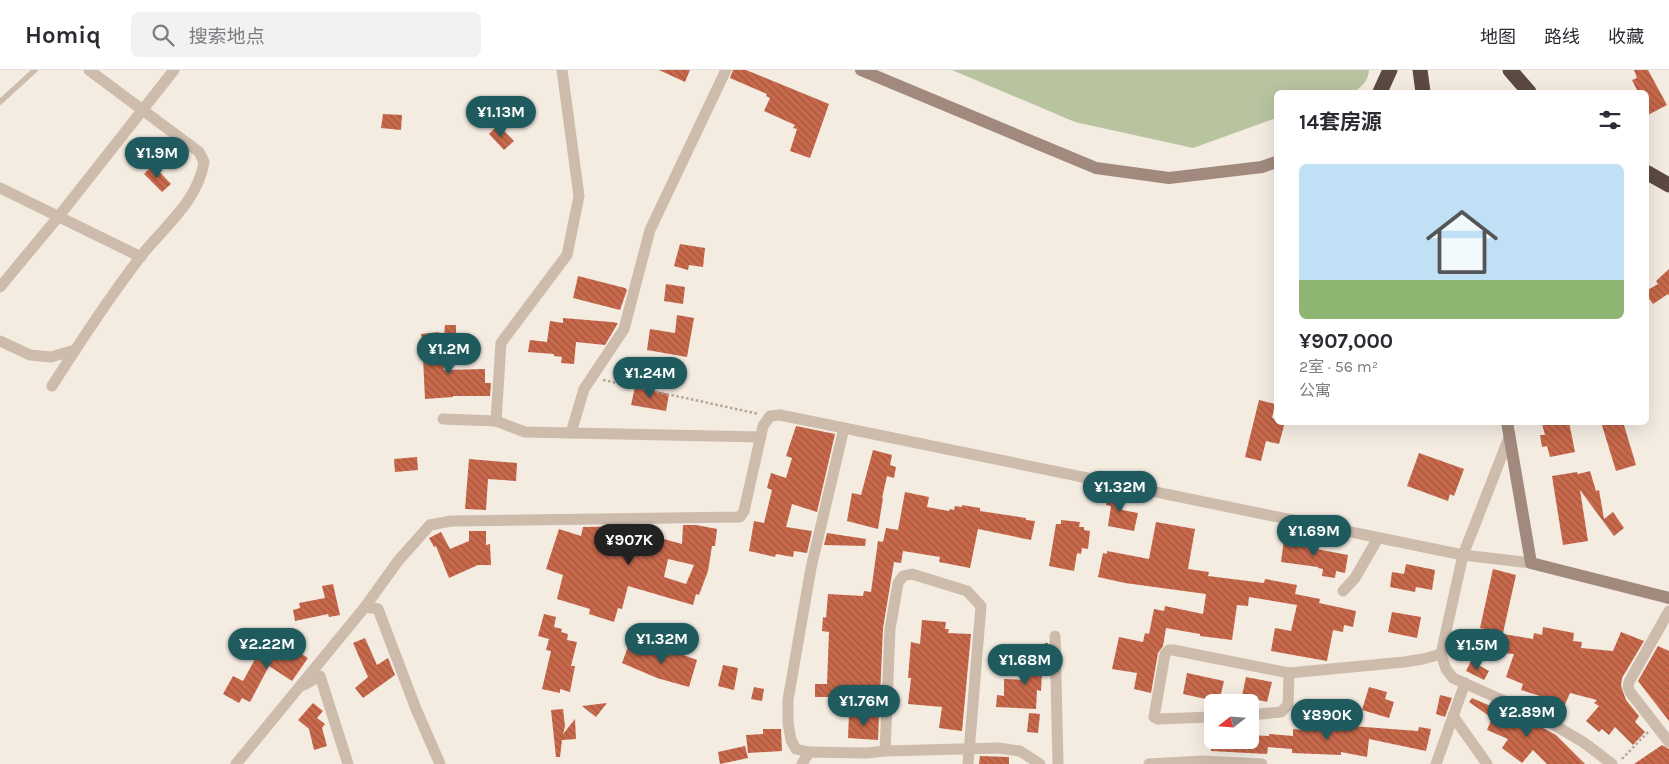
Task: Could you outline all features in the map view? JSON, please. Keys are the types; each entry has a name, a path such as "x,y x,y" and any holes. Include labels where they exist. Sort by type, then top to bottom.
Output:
{"highway":[{"path":"1381,90 1390,70"},
{"path":"1420,70 1423,90"},
{"path":"1510,70 1527,90"},
{"path":"1649,174 1669,185"}],"street":[{"path":"52,386 75,350 141,257 194,192 204,162 199,152 89,70"},
{"path":"2,280 59,216 174,70"},
{"path":"496,421 501,343 568,255 579,196 562,70"},
{"path":"571,433 584,389 624,329 650,230 726,70"},
{"path":"861,70 1096,168 1169,178 1262,168 1274,163"},
{"path":"0,188 141,257"},
{"path":"0,341 30,355 52,357 75,350"},
{"path":"236,764 365,607 398,561 430,526 451,521 740,516 744,512 763,426 770,416 780,415 1463,555 1531,563 1669,598"},
{"path":"443,419 496,421 525,432 761,437"},
{"path":"844,428 811,568 788,700 788,723 791,740 796,748 809,752 866,759 885,751 998,748 1020,751 1040,764"},
{"path":"1508,429 1463,555 1441,654 1446,669 1453,678 1542,718 1583,742 1612,764"},
{"path":"1508,429 1531,563"},
{"path":"1343,592 1355,578 1378,538"},
{"path":"885,751 890,629 898,584 903,576 912,574 967,591 981,606 968,764"},
{"path":"365,607 378,608 416,709 440,764"},
{"path":"1669,611 1628,687 1669,742"},
{"path":"1055,636 1058,764"},
{"path":"1204,717 1158,720 1154,717 1165,654 1168,650 1289,673 1423,659 1441,654"},
{"path":"1259,714 1281,712 1288,705 1289,673"},
{"path":"298,689 320,676 348,764"},
{"path":"1436,764 1465,683"},
{"path":"1453,716 1487,764"},
{"path":"802,764 809,752"},
{"path":"1149,764 1202,762 1262,764"}],"lane":[{"path":"0,102 35,70"}],"path":[{"path":"591,378 770,416"},
{"path":"1618,764 1656,724"}],"green space":[{"path":"952,70 1369,70 1364,84 1356,90 1274,90 1274,119 1193,148 1075,122"}],"building":[{"path":"659,70 690,70 685,82"},
{"path":"733,70 746,70 829,104 810,158 790,151 797,129 793,128 795,125 764,111 770,98 766,96 767,94 730,78"},
{"path":"1634,70 1648,70 1667,105 1649,114 1649,90 1637,90 1632,80 1637,78"},
{"path":"383,114 402,115 401,130 381,128"},
{"path":"498,125 514,141 504,150 489,134"},
{"path":"153,165 171,184 162,192 144,174"},
{"path":"680,244 705,248 703,267 689,265 688,270 674,266"},
{"path":"1669,269 1669,296 1668,294 1653,304 1649,299 1649,289 1658,284 1656,281"},
{"path":"578,276 625,288 627,290 620,310 573,298"},
{"path":"666,284 685,287 683,304 664,301"},
{"path":"677,315 694,318 687,357 647,350 650,329 675,333"},
{"path":"563,318 618,323 605,345 576,342 574,364 561,363 562,357 554,356 554,354 528,352 530,340 547,342 550,321 563,323"},
{"path":"445,325 456,325 456,336 444,336"},
{"path":"439,332 444,370 485,369 485,383 491,383 490,396 453,396 425,399 423,358 425,358 421,334"},
{"path":"635,387 669,394 666,411 631,405"},
{"path":"1259,400 1274,404 1272,418 1274,418 1274,425 1284,425 1279,444 1266,441 1261,461 1245,457"},
{"path":"1542,425 1570,425 1575,452 1550,457 1547,446 1542,447 1540,435 1545,435"},
{"path":"1602,425 1624,425 1636,465 1616,471"},
{"path":"796,426 835,434 817,512 792,504 786,527 812,531 807,553 794,551 793,557 776,554 775,557 749,551 754,521 764,523 772,490 767,488 771,473 786,478 792,458 786,456"},
{"path":"873,450 892,455 890,465 896,467 894,478 887,476 878,529 847,521 852,493 861,495"},
{"path":"1419,453 1464,469 1454,496 1450,494 1448,501 1407,486"},
{"path":"417,457 418,470 395,472 394,459"},
{"path":"469,459 517,463 516,481 488,479 486,510 465,509"},
{"path":"1590,471 1596,491 1599,490 1604,519 1613,512 1624,528 1614,536 1580,490 1588,541 1563,545 1552,476"},
{"path":"1108,491 1124,493 1122,510 1138,513 1134,531 1108,526 1111,506 1106,505"},
{"path":"905,492 929,497 927,507 949,511 950,509 954,510 955,506 962,507 962,505 980,508 980,511 1035,521 1031,540 978,529 970,568 939,562 940,557 903,551 901,563 894,562 883,628 880,697 815,697 815,684 827,684 829,632 822,631 823,617 826,618 828,594 863,596 864,591 871,592 878,541 883,542 886,528 898,530"},
{"path":"1061,520 1080,522 1079,527 1084,527 1084,530 1090,531 1088,549 1082,548 1081,554 1077,553 1074,571 1049,566 1056,524 1061,524"},
{"path":"1156,522 1195,529 1188,569 1209,572 1208,576 1264,583 1265,579 1297,585 1295,594 1320,599 1319,603 1356,611 1353,627 1344,625 1343,632 1333,630 1327,661 1271,651 1275,628 1291,631 1297,605 1249,597 1248,606 1237,605 1232,640 1200,636 1200,634 1166,628 1163,646 1158,653 1151,693 1134,689 1137,673 1112,669 1119,637 1143,642 1145,633 1149,634 1154,609 1164,611 1165,606 1203,614 1206,594 1125,583 1098,577 1103,553 1107,554 1107,551 1149,559"},
{"path":"683,525 696,525 717,529 715,546 712,546 708,571 699,595 696,594 693,605 628,586 622,609 618,608 614,622 589,614 590,609 557,599 563,575 546,569 559,529 581,536 583,527 652,526 649,535 682,544","holes":["668,559 694,565 686,584 664,577"]},
{"path":"469,531 486,531 486,545 490,544 491,565 478,565 449,578 436,546 434,547 429,538 441,532 450,549 469,541"},
{"path":"827,533 866,539 865,546 824,545"},
{"path":"1284,539 1312,542 1311,548 1348,555 1345,573 1336,571 1335,578 1322,576 1323,569 1318,567 1281,562"},
{"path":"1406,564 1435,570 1432,590 1416,587 1415,592 1390,587 1392,572 1404,574"},
{"path":"1493,569 1516,575 1503,633 1480,628"},
{"path":"333,584 340,615 329,617 328,614 295,621 293,610 300,608 299,603 325,598 322,586"},
{"path":"1392,612 1421,617 1417,638 1388,632"},
{"path":"544,614 556,617 554,627 562,629 561,632 568,634 567,640 577,642 571,666 575,666 570,692 560,689 560,693 542,689 551,651 546,650 549,639 538,636"},
{"path":"922,620 946,622 945,629 949,629 948,633 971,634 962,731 939,728 942,707 908,704 911,678 908,678 911,642 920,644"},
{"path":"1543,627 1574,633 1573,641 1582,642 1581,648 1613,651 1621,632 1644,641 1622,678 1621,686 1626,700 1639,716 1635,722 1645,732 1633,745 1615,727 1609,735 1602,729 1599,732 1586,721 1599,706 1594,703 1597,700 1570,693 1563,709 1548,702 1550,699 1521,690 1523,684 1506,677 1514,654 1501,653 1503,634 1533,639 1534,633 1542,635"},
{"path":"274,636 308,658 292,681 269,666 250,702 242,698 239,703 223,694 233,676 243,681 258,654 261,656"},
{"path":"365,638 377,665 388,658 395,675 363,698 355,688 368,677 353,643"},
{"path":"1045,643 1048,643 1048,672 1042,672 1041,691 1037,690 1036,709 996,707 997,695 1004,696 1004,679 1028,680 1029,658 1044,658"},
{"path":"629,644 664,657 667,648 684,653 683,655 697,660 689,687 657,678 622,663"},
{"path":"1658,646 1669,651 1669,721 1638,681"},
{"path":"1471,661 1489,671 1484,680 1466,671"},
{"path":"723,665 738,668 734,690 718,686"},
{"path":"1187,673 1224,681 1221,694 1204,694 1204,699 1183,694"},
{"path":"1246,677 1272,682 1267,702 1259,700 1259,694 1242,694"},
{"path":"754,687 764,689 762,701 751,699"},
{"path":"1369,687 1387,692 1385,699 1394,702 1389,718 1362,710"},
{"path":"1440,695 1452,698 1445,717 1436,714"},
{"path":"1472,698 1528,722 1530,721 1556,735 1585,764 1547,764 1533,750 1522,763 1502,748 1508,739 1487,730 1492,718 1469,702"},
{"path":"313,703 323,711 317,718 325,724 322,728 327,746 314,750 309,729 298,720"},
{"path":"607,703 596,717 582,706"},
{"path":"563,709 565,726 563,734 575,719 576,739 562,740 560,757 556,757 551,710"},
{"path":"1029,713 1040,714 1038,733 1027,732"},
{"path":"849,714 879,716 878,740 848,738"},
{"path":"1325,724 1418,731 1419,727 1431,729 1426,751 1369,739 1367,757 1341,752 1341,755 1292,753 1292,749 1268,747 1267,754 1211,751 1211,749 1259,749 1259,735 1269,736 1269,734 1293,736 1293,729 1302,730 1302,725 1325,727"},
{"path":"763,729 781,729 782,751 748,753 746,735 763,734"},
{"path":"1662,745 1669,749 1669,764 1634,764"},
{"path":"745,746 748,758 720,764 718,752"},
{"path":"980,756 1009,757 1009,764 979,764"}]}
